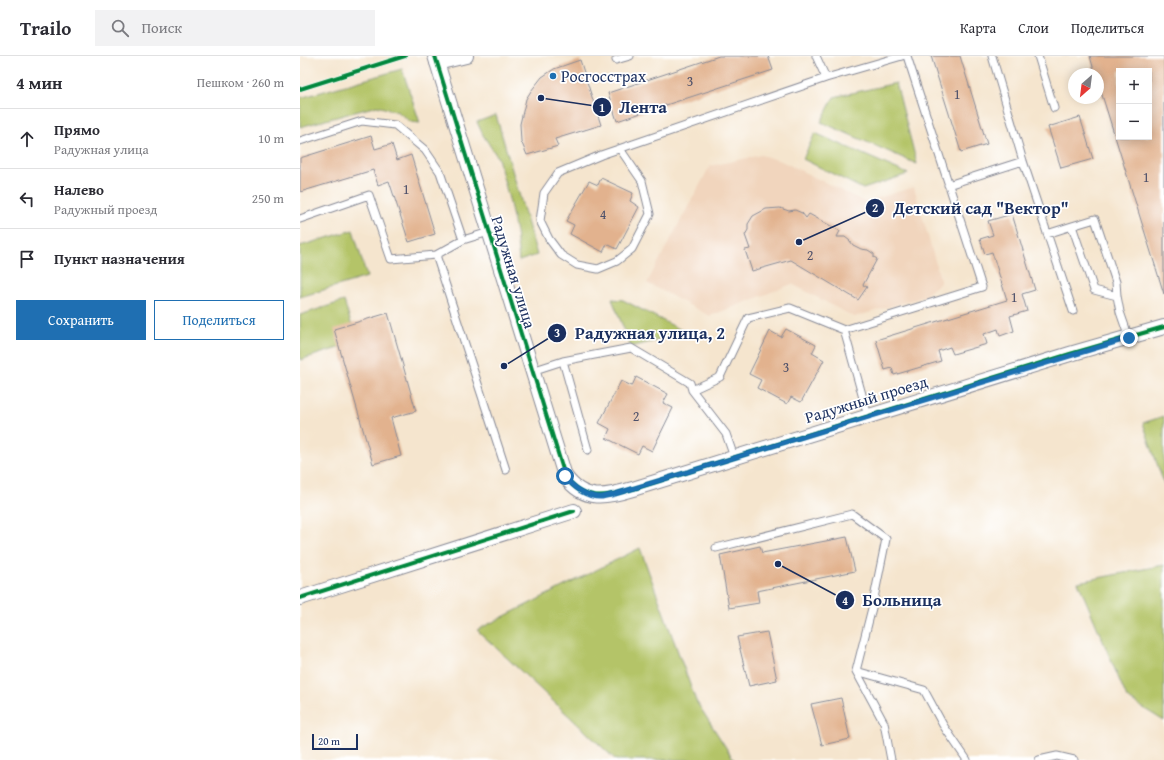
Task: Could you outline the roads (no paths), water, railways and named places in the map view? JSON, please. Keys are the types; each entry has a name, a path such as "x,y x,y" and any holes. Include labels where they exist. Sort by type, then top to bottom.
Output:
{"street":[{"path":"436,60 466,56"},
{"name":"Радужная улица","path":"436,60 565,476 579,489"},
{"name":"Радужный проезд","path":"579,489 590,495 601,497 615,494 1164,327"},
{"path":"300,598 574,511"}],"lane":[{"path":"616,60 630,56"},
{"path":"816,56 826,78"},
{"path":"620,149 642,181 650,214 632,249 617,261 598,269 577,265 561,255 549,239 540,221 544,193 558,173 601,155 826,78 902,56"},
{"path":"692,390 720,377 748,318 790,308 844,330 982,287 907,56"},
{"path":"992,56 1022,161 1073,311"},
{"path":"1038,56 1054,108"},
{"path":"300,141 362,121 395,125 425,150 440,172 463,240"},
{"path":"948,185 1022,161"},
{"path":"300,219 369,195 392,259 436,255 463,240 489,232"},
{"path":"1047,234 1096,219 1116,282 1117,296 1129,338"},
{"path":"1072,226 1094,290 1117,296"},
{"path":"436,255 506,470"},
{"path":"844,330 868,416"},
{"path":"532,371 563,361 631,348 690,383 692,390 726,434 734,458"},
{"path":"563,361 588,450"},
{"path":"716,548 852,514 886,539 872,608 856,671 884,723 891,760"},
{"path":"856,671 924,690 943,725 967,760"},
{"path":"1039,760 1057,756 1074,760"}],"place":[{"name":"Росгосстрах","path":"553,76"},
{"name":"Лента","path":"541,98"},
{"name":"Детский сад \"Вектор\"","path":"799,242"},
{"name":"Радужная улица, 2","path":"504,366"},
{"name":"Больница","path":"778,564"}]}
